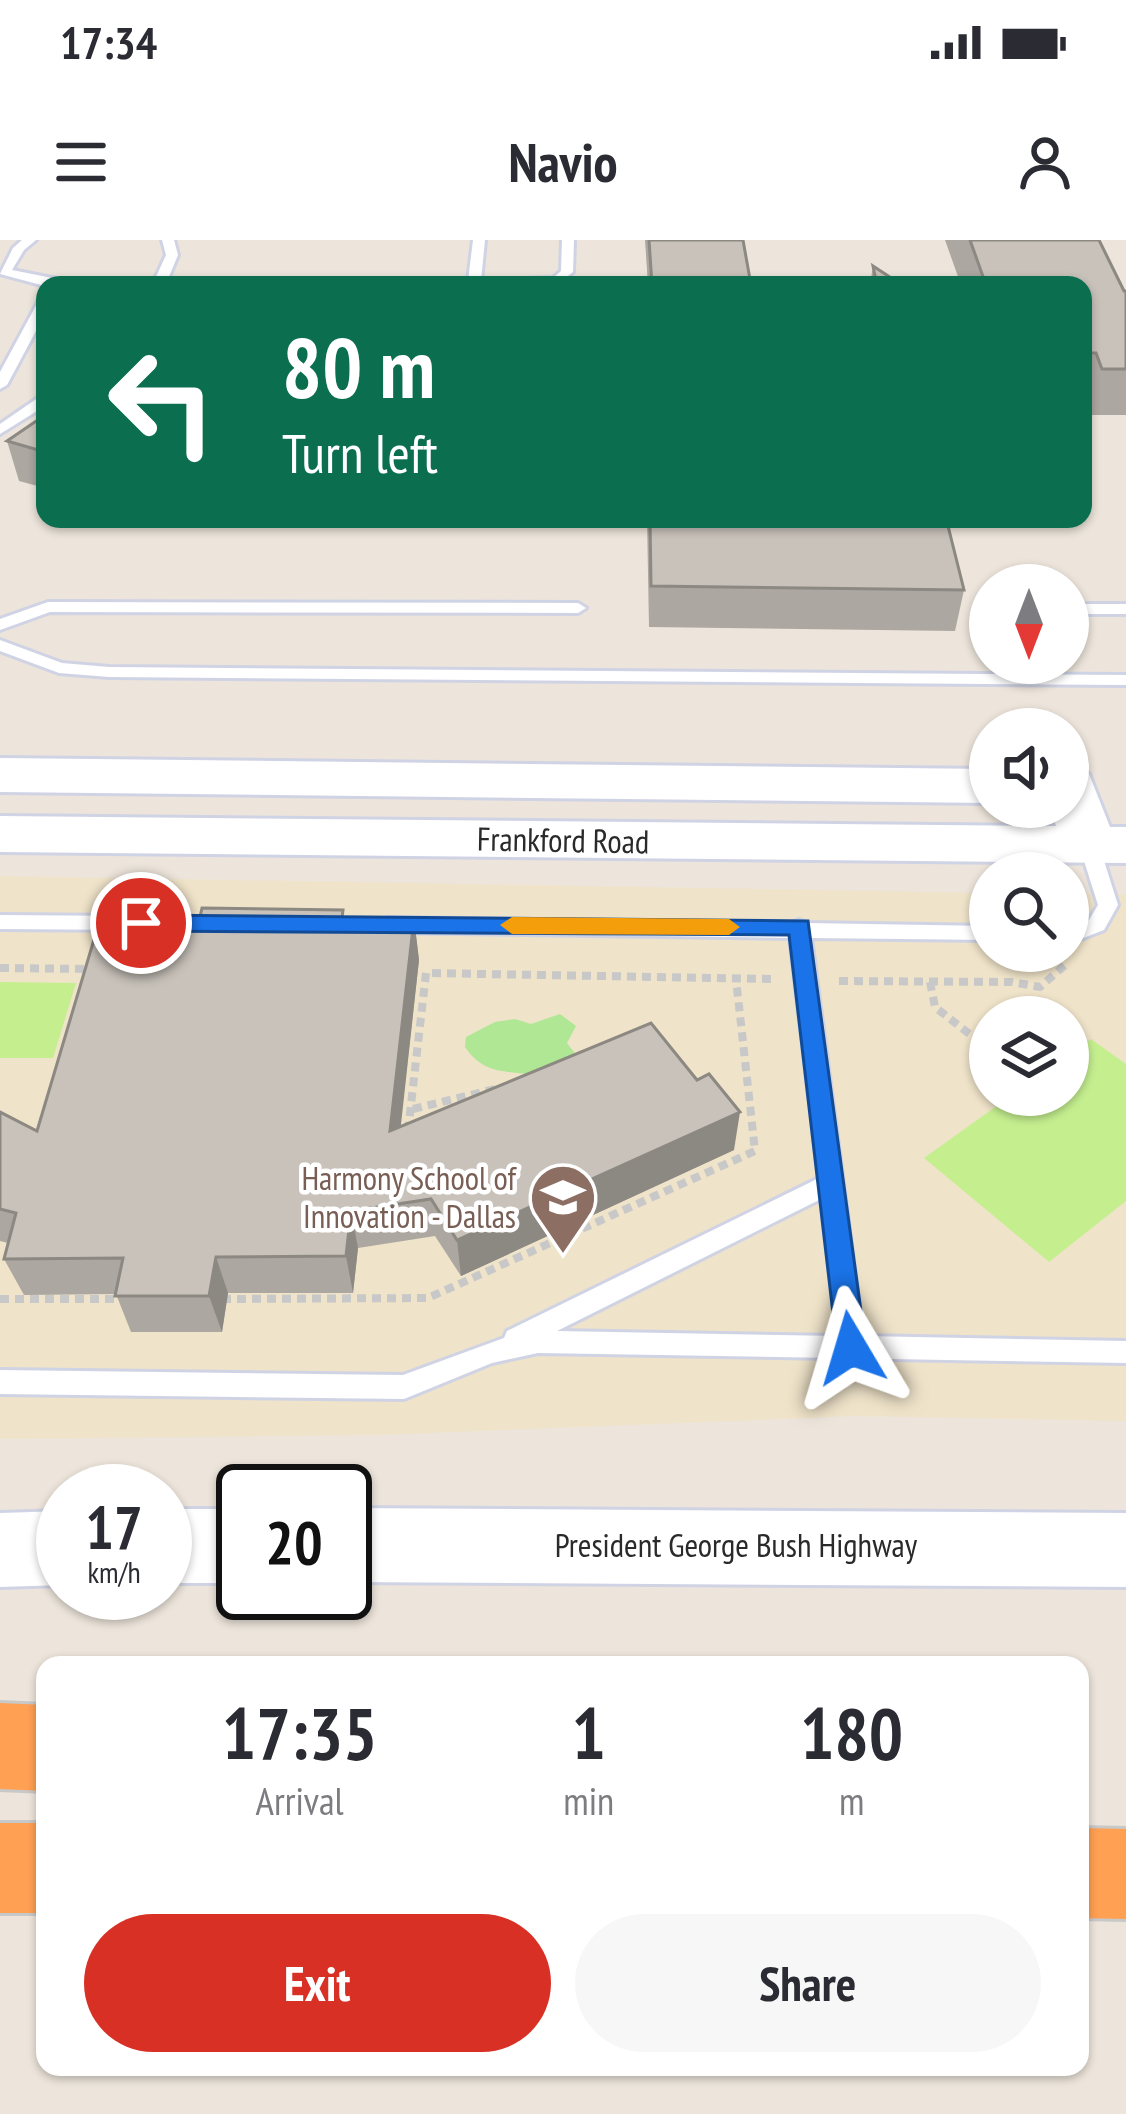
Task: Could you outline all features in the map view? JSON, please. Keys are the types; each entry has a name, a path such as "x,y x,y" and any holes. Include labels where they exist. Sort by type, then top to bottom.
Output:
{"highway":[{"path":"0,1746 36,1748"},
{"path":"0,1868 36,1868"},
{"path":"1089,1873 1126,1874"}],"main road":[{"name":"Frankford Road","path":"0,775 969,786"},
{"path":"1089,786 1126,787"},
{"path":"1089,816 1108,845"},
{"name":"Frankford Road","path":"0,834 1108,845"},
{"name":"President George Bush Highway","path":"372,1545 1126,1550"},
{"path":"0,1550 36,1549"}],"lane":[{"path":"30,240 5,272 36,282"},
{"path":"163,276 172,255 168,240"},
{"path":"475,276 479,240"},
{"path":"563,276 567,272 568,240"},
{"path":"0,385 24,357 36,326"},
{"path":"0,430 36,408"},
{"path":"0,625 48,607 578,608"},
{"path":"1089,608 1126,609"},
{"path":"0,645 59,668 110,671 969,671"},
{"path":"1089,674 1126,680"},
{"path":"1089,929 1101,920 1108,905 1108,845"},
{"path":"1101,920 1126,934"},
{"path":"0,922 165,923"},
{"path":"353,924 969,932"},
{"path":"800,927 851,1348"},
{"path":"0,1382 382,1389 421,1382 831,1183"},
{"path":"490,1352 538,1342 1126,1352"}],"path":[{"path":"0,968 98,968 92,991"},
{"path":"839,981 1040,987 1058,972"},
{"path":"402,1136 410,1129 413,1109 426,973 718,975 781,980"},
{"path":"199,1299 428,1298 754,1151 736,979"},
{"path":"930,982 935,1007 969,1034"},
{"path":"413,1109 521,1082"},
{"path":"730,1101 749,1101"},
{"path":"0,1299 131,1299"}],"shaded area":[{"name":"Harmony School of Innovation - Dallas","path":"0,876 969,893 969,972 1089,972 1089,894 1126,894 1126,1421 856,1416 379,1435 0,1439"}],"green space":[{"path":"0,982 76,983 53,1058 0,1058"},
{"path":"560,1014 576,1026 567,1043 581,1061 550,1079 493,1069 465,1047 466,1037 495,1022 515,1019 531,1024"},
{"path":"1089,1040 1126,1064 1126,1201 1049,1262 924,1158 983,1116 1089,1116"}],"building":[{"path":"649,240 743,240 749,276 651,276"},
{"path":"970,240 1099,240 1126,291 1126,369 1102,369 1092,353 1092,276 983,276"},
{"path":"36,421 36,449 7,441"},
{"path":"650,528 948,528 964,590 651,586"},
{"path":"202,908 343,910 342,918 414,919 390,1131 651,1023 697,1080 709,1074 740,1112 457,1240 431,1199 351,1211 346,1256 216,1257 209,1296 115,1296 123,1258 4,1259 16,1213 0,1209 0,1112 37,1131 101,916 200,917"}],"slow traffic":[{"path":"512,925 729,927"}],"place":[{"name":"Harmony School of Innovation - Dallas","path":"563,1256"}],"route":[{"path":"141,923 800,927 851,1348"}]}
